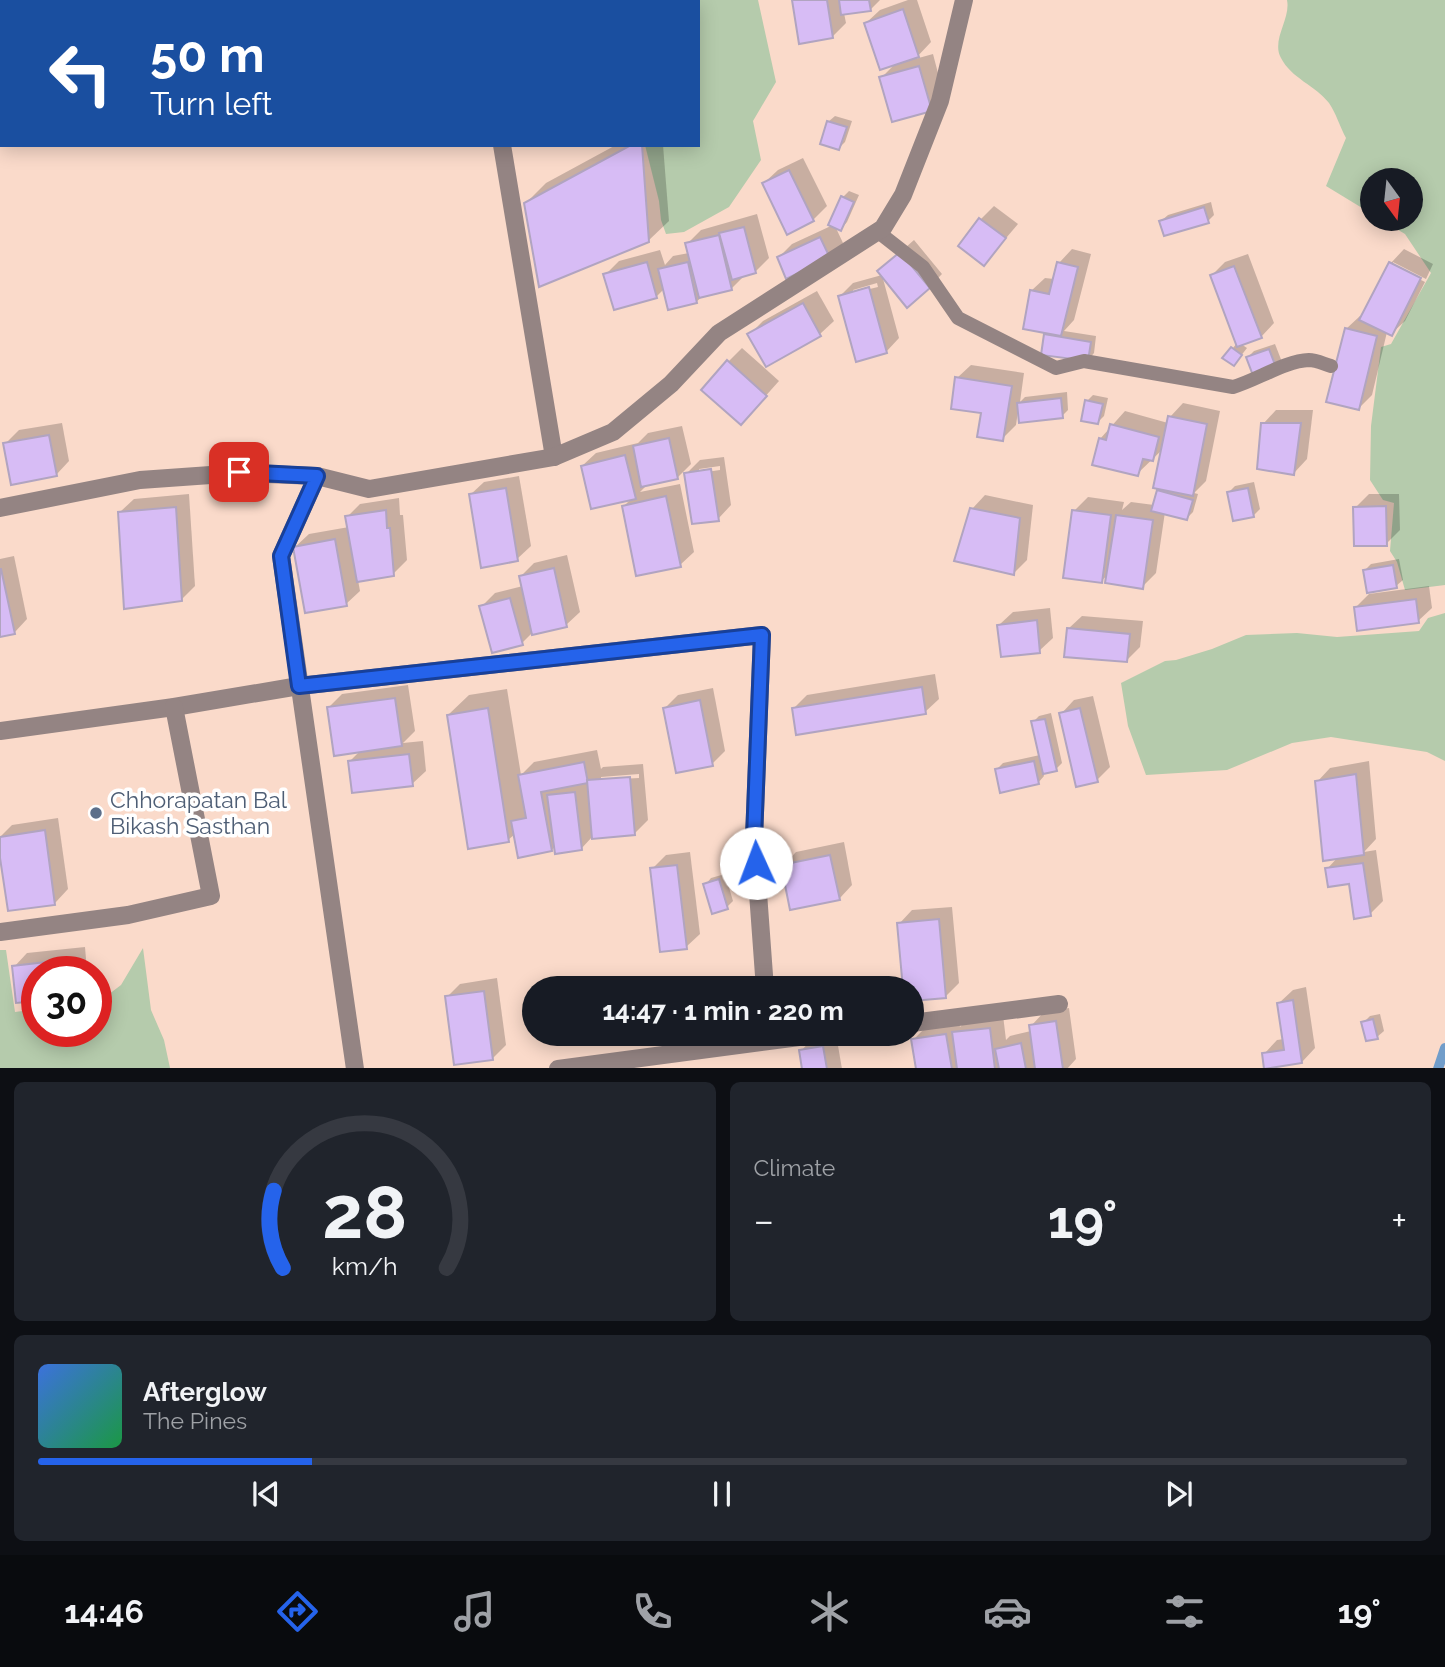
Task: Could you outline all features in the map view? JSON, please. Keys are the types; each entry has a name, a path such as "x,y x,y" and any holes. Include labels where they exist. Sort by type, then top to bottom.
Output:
{"street":[{"path":"0,508 140,480 239,472 317,476 369,489 554,457 613,432 671,384 719,333 883,228 903,195 940,101 964,0"},
{"path":"502,147 554,457"},
{"path":"317,476 281,556 355,1068"},
{"path":"0,731 174,707 299,686 762,635 754,838 764,976"},
{"path":"0,932 128,915 211,896 174,707"},
{"path":"924,1021 1059,1004"},
{"path":"565,1068 714,1046"}],"lane":[{"path":"877,231 923,267 958,318 1056,368 1084,361 1233,387 1253,381 1286,365 1310,360 1331,366"}],"green space":[{"path":"700,0 758,0 776,82 753,121 761,160 729,207 684,232 666,234 646,147 700,147"},
{"path":"1287,0 1445,0 1445,585 1405,590 1397,562 1390,551 1394,503 1383,500 1370,480 1371,426 1381,347 1391,344 1431,273 1405,234 1400,231 1423,231 1423,168 1360,168 1360,207 1326,186 1346,138 1329,103 1291,71 1281,58 1278,44"},
{"path":"1445,613 1445,761 1427,752 1331,737 1292,743 1227,770 1146,775 1128,726 1121,683 1165,661 1212,649 1246,635 1297,633 1337,637 1419,631 1428,618"},
{"path":"143,948 151,1010 164,1040 170,1068 0,1068 0,950 6,950 15,1012 21,1011 21,1047 112,1047 112,992 121,985"}],"building":[{"path":"792,0 827,0 833,38 799,44"},
{"path":"839,0 869,0 871,11 841,15"},
{"path":"903,9 919,57 880,70 864,23"},
{"path":"919,66 932,111 892,122 879,77"},
{"path":"827,121 847,127 839,150 820,144"},
{"path":"627,147 642,147 649,242 539,287 524,203"},
{"path":"789,170 814,221 787,235 762,183"},
{"path":"841,196 854,202 841,231 828,225"},
{"path":"1204,207 1209,223 1164,236 1159,221"},
{"path":"979,218 1006,238 984,266 958,246"},
{"path":"744,227 756,273 732,280 719,233"},
{"path":"719,235 732,290 699,298 685,243"},
{"path":"820,237 830,258 786,279 777,257"},
{"path":"900,252 930,288 907,308 877,271"},
{"path":"647,262 657,298 614,310 603,274"},
{"path":"688,262 697,303 668,310 658,269"},
{"path":"1057,262 1078,267 1061,336 1023,329 1030,290 1049,294"},
{"path":"1389,262 1421,278 1392,336 1359,320"},
{"path":"1234,266 1262,338 1237,347 1210,275"},
{"path":"869,287 887,353 856,362 838,296"},
{"path":"803,303 821,336 766,367 747,334"},
{"path":"1345,328 1377,336 1359,410 1326,402"},
{"path":"1044,334 1091,342 1088,361 1041,355"},
{"path":"1231,347 1242,355 1234,366 1222,358"},
{"path":"1269,349 1277,370 1254,378 1246,357"},
{"path":"727,360 767,396 741,425 701,390"},
{"path":"955,377 1012,386 1003,441 977,437 981,413 951,409"},
{"path":"1061,398 1063,418 1019,423 1017,403"},
{"path":"1085,400 1103,404 1098,424 1081,421"},
{"path":"1168,416 1207,424 1193,496 1153,488"},
{"path":"1261,423 1301,423 1294,475 1257,469"},
{"path":"1110,424 1159,437 1153,461 1143,459 1138,476 1092,465 1099,438 1106,440"},
{"path":"49,435 57,476 11,485 3,443"},
{"path":"669,438 678,479 641,487 633,446"},
{"path":"625,455 636,499 591,509 581,466"},
{"path":"711,469 719,521 692,524 684,473"},
{"path":"506,488 518,561 481,568 469,494"},
{"path":"1248,488 1254,517 1233,521 1227,492"},
{"path":"1157,490 1193,500 1187,520 1151,511"},
{"path":"666,496 681,567 636,576 622,506"},
{"path":"1386,506 1387,546 1354,546 1353,507"},
{"path":"176,507 182,601 124,609 118,512"},
{"path":"970,508 1020,518 1014,575 954,561"},
{"path":"386,510 394,576 357,582 345,516"},
{"path":"1072,510 1111,515 1102,583 1063,578"},
{"path":"1116,515 1153,520 1143,589 1105,583"},
{"path":"335,539 347,606 305,613 293,547"},
{"path":"1393,565 1397,588 1367,593 1363,570"},
{"path":"554,568 567,627 532,635 519,576"},
{"path":"0,569 15,634 0,637"},
{"path":"510,598 523,645 492,653 479,606"},
{"path":"1416,599 1419,623 1357,631 1354,607"},
{"path":"1037,620 1040,653 1001,657 997,625"},
{"path":"1067,628 1130,634 1127,662 1064,657"},
{"path":"922,687 926,714 796,735 792,708"},
{"path":"395,698 402,746 334,756 327,707"},
{"path":"700,700 713,766 676,773 663,708"},
{"path":"488,708 509,842 468,849 447,715"},
{"path":"1080,708 1098,782 1076,787 1059,713"},
{"path":"1045,719 1057,771 1043,774 1031,721"},
{"path":"409,754 413,786 352,793 348,761"},
{"path":"1034,761 1039,784 1000,793 995,769"},
{"path":"584,762 588,783 541,792 552,851 518,858 511,821 526,818 518,775"},
{"path":"1356,774 1364,855 1323,861 1315,781"},
{"path":"630,777 635,835 592,839 587,780"},
{"path":"575,792 582,850 555,854 547,795"},
{"path":"45,830 55,905 8,911 0,858 0,837"},
{"path":"830,855 840,900 790,910 781,865"},
{"path":"1363,863 1371,916 1354,919 1349,884 1328,887 1325,868"},
{"path":"677,865 687,949 660,952 650,868"},
{"path":"719,879 728,909 712,914 703,884"},
{"path":"939,919 946,998 924,1000 924,976 902,976 897,923"},
{"path":"21,965 21,1003 16,1003 12,966"},
{"path":"484,991 493,1060 454,1065 445,996"},
{"path":"1293,1000 1302,1063 1264,1068 1262,1053 1284,1050 1277,1003"},
{"path":"1373,1019 1378,1039 1366,1041 1361,1022"},
{"path":"1056,1021 1063,1068 1035,1068 1029,1025"},
{"path":"990,1028 995,1068 957,1068 952,1032"},
{"path":"946,1034 952,1068 916,1068 912,1046 924,1046 924,1037"},
{"path":"1021,1043 1026,1068 999,1068 995,1049"},
{"path":"664,1046 701,1046 664,1049"},
{"path":"823,1046 827,1068 802,1068 799,1050"}],"waterway":[{"path":"1438,1068 1445,1048"}],"place":[{"name":"Chhorapatan Bal Bikash Sasthan","path":"96,813"}],"route":[{"path":"239,472 317,476 281,556 299,686 762,635 754,838 756,863"}]}
